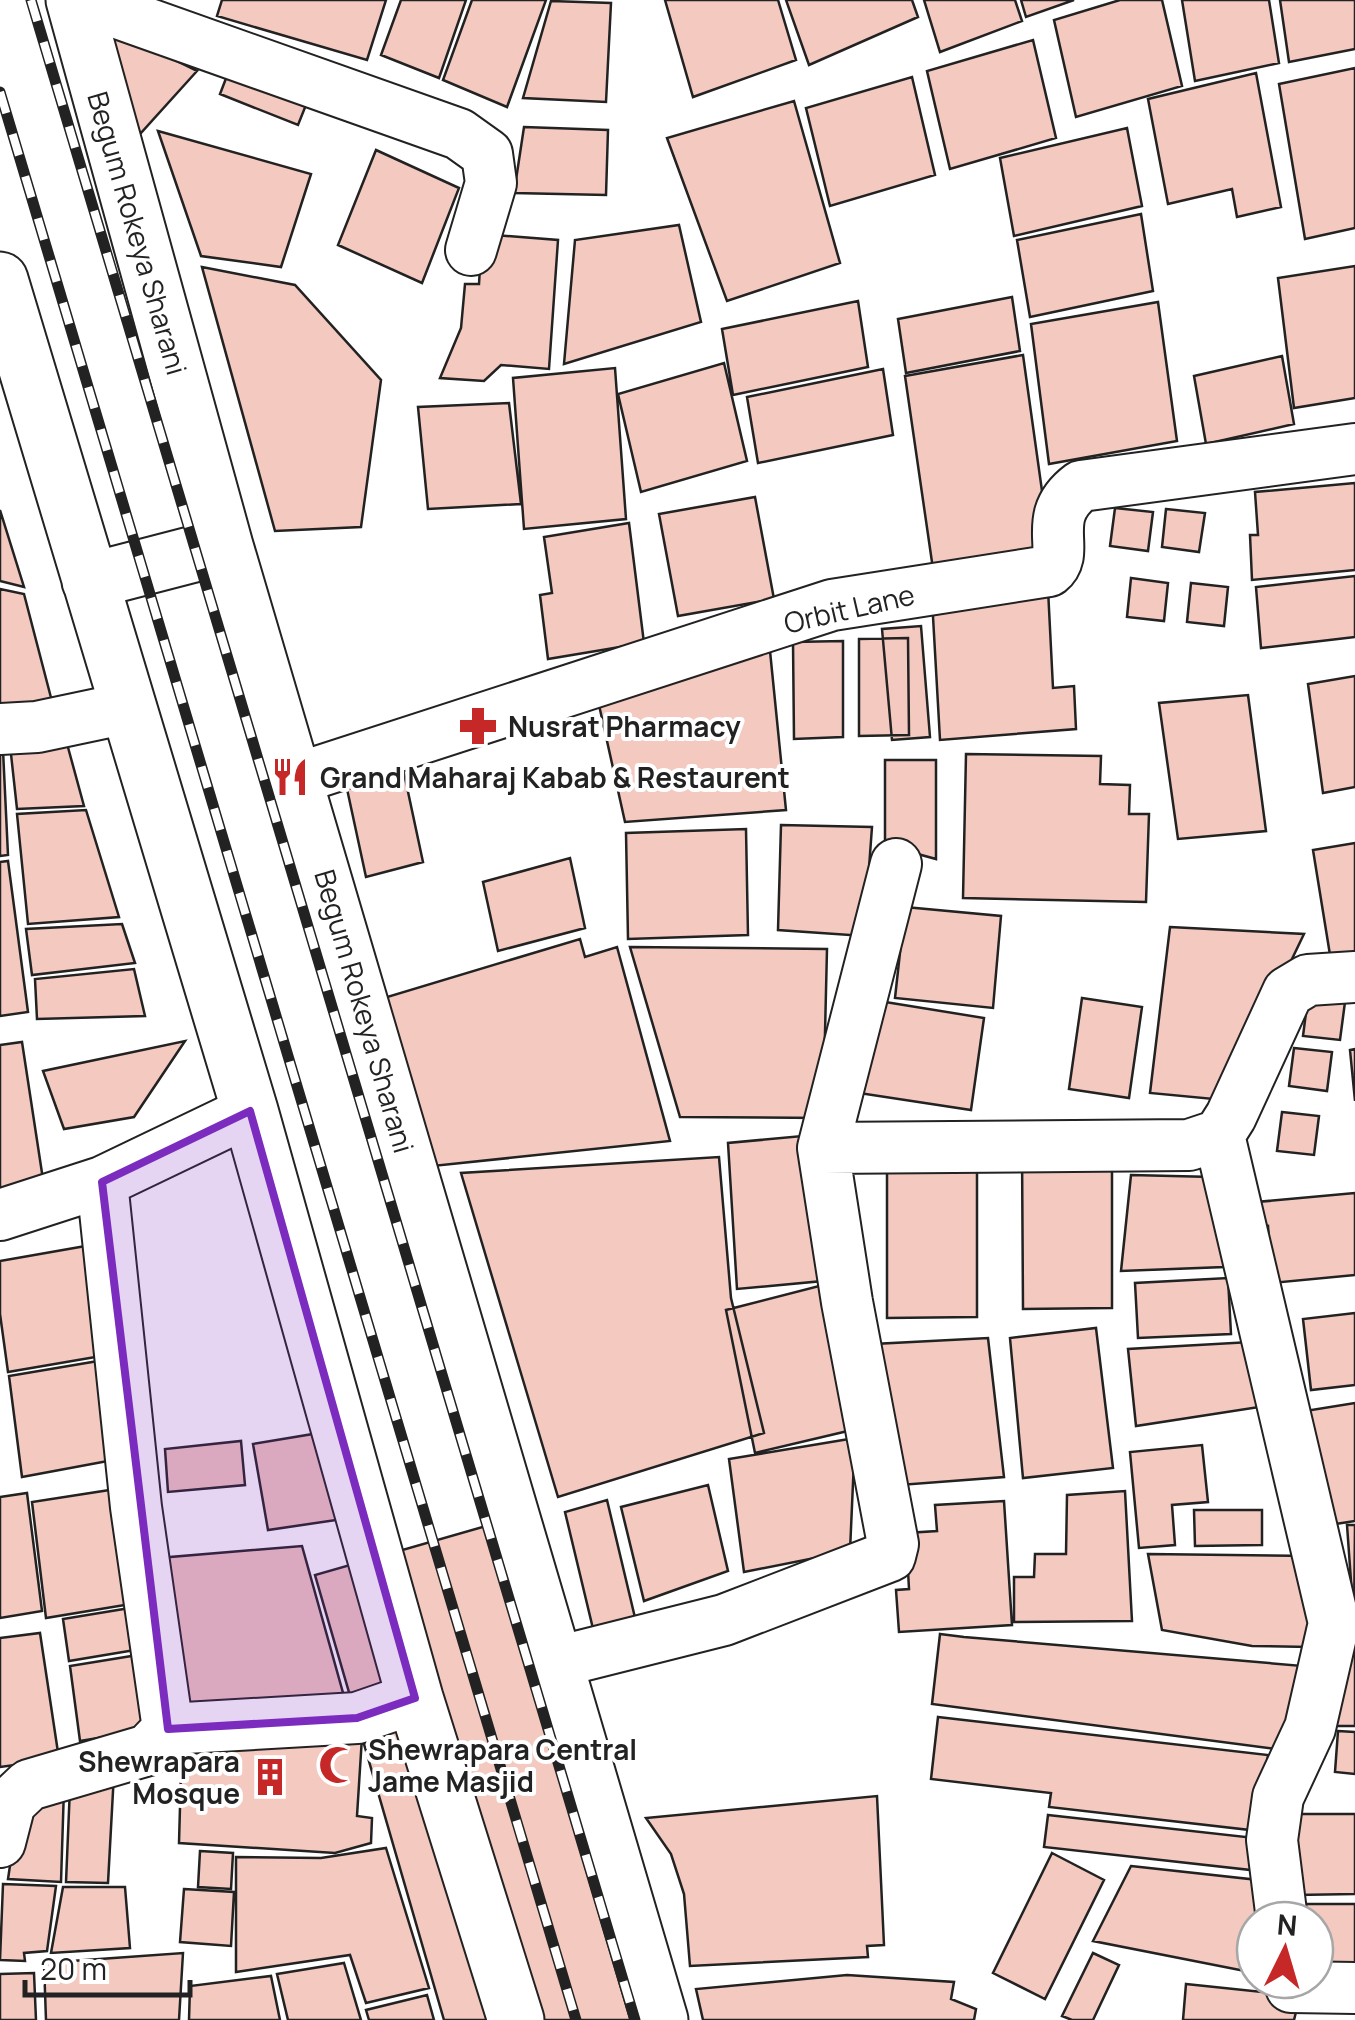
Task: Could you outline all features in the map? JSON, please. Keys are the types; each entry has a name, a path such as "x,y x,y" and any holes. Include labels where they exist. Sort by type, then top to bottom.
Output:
{"main road":[{"name":"Begum Rokeya Sharani","path":"81,17 225,546 660,2020"},
{"path":"0,280 250,1111 414,1698 516,2020"},
{"path":"90,581 225,546"}],"street":[{"path":"81,17 459,134 487,154 491,183 471,250"},
{"name":"Orbit Lane","path":"296,779 832,605 1049,571 1059,556 1056,524 1060,508 1081,486 1355,449"},
{"path":"0,729 37,727 127,708"},
{"path":"557,1662 724,1620 890,1556 893,1544 824,1148 896,864"},
{"path":"1280,1900 1272,1840 1278,1797 1310,1728 1334,1623 1219,1135 1288,992 1308,980 1355,977"},
{"path":"0,1216 102,1182 250,1111"},
{"path":"824,1148 1190,1145 1219,1135"},
{"path":"102,1182 136,1507 168,1730"},
{"path":"0,1842 10,1803 29,1785 148,1750 168,1730 357,1718 414,1698"}],"highlighted area":[{"path":"250,1111 415,1698 357,1718 168,1729 102,1182"}],"building":[{"path":"222,0 386,0 367,60 217,16"},
{"path":"401,0 466,0 439,78 381,55"},
{"path":"472,0 546,0 507,107 443,80"},
{"path":"665,0 778,0 796,60 693,97"},
{"path":"786,0 912,0 918,17 809,65"},
{"path":"924,0 1015,0 1022,21 940,52"},
{"path":"1021,0 1074,0 1026,17"},
{"path":"1120,0 1162,0 1182,86 1076,117 1054,20"},
{"path":"1182,0 1269,0 1279,63 1195,81"},
{"path":"1280,0 1355,0 1355,49 1289,62"},
{"path":"551,1 611,3 606,102 523,98"},
{"path":"105,26 197,71 140,134"},
{"path":"1033,40 1056,138 950,169 927,71"},
{"path":"230,68 308,100 298,125 220,94"},
{"path":"1355,68 1355,228 1305,239 1279,84"},
{"path":"1256,73 1281,207 1237,217 1232,189 1168,204 1148,99"},
{"path":"912,77 935,175 830,206 806,108"},
{"path":"794,101 840,263 727,301 667,138"},
{"path":"524,127 608,130 606,195 514,193"},
{"path":"1127,128 1142,206 1014,236 1000,158"},
{"path":"158,131 311,174 281,267 201,256"},
{"path":"376,150 459,188 422,283 338,245"},
{"path":"1141,214 1153,291 1030,317 1017,240"},
{"path":"679,225 701,322 564,364 575,240"},
{"path":"482,234 558,240 549,369 501,365 484,381 440,378 461,328 465,284 479,284"},
{"path":"1355,266 1355,398 1294,408 1278,278"},
{"path":"202,267 295,285 381,380 361,527 275,531"},
{"path":"1012,297 1020,351 906,373 898,319"},
{"path":"858,301 868,367 733,395 722,329"},
{"path":"1158,302 1177,441 1049,464 1031,324"},
{"path":"1023,355 1050,548 933,569 905,376"},
{"path":"1282,356 1294,424 1206,444 1194,376"},
{"path":"724,363 747,461 641,492 618,394"},
{"path":"615,368 626,519 524,529 513,378"},
{"path":"883,369 893,435 758,463 747,397"},
{"path":"509,403 521,504 428,509 418,407"},
{"path":"1355,483 1355,570 1252,580 1250,535 1258,535 1255,492"},
{"path":"755,497 774,599 678,616 659,514"},
{"path":"1115,508 1153,512 1148,551 1110,546"},
{"path":"1166,509 1205,513 1199,552 1162,547"},
{"path":"0,510 24,587 0,581"},
{"path":"629,523 644,643 548,659 540,595 552,593 544,537"},
{"path":"1355,576 1355,637 1261,648 1256,587"},
{"path":"1131,578 1168,583 1164,621 1127,617"},
{"path":"1191,583 1228,587 1224,626 1187,622"},
{"path":"0,589 24,594 55,713 0,716"},
{"path":"1048,589 1053,688 1074,686 1076,729 940,740 932,599"},
{"path":"921,626 930,737 892,740 882,629"},
{"path":"908,638 909,735 859,736 859,639"},
{"path":"769,641 786,810 625,822 597,696"},
{"path":"843,641 843,737 794,739 793,642"},
{"path":"1355,676 1355,787 1323,793 1308,684"},
{"path":"1248,695 1266,831 1178,839 1159,703"},
{"path":"66,740 84,806 17,809 10,745"},
{"path":"3,750 8,855 0,856 0,751"},
{"path":"966,754 1101,756 1100,784 1130,785 1129,814 1149,814 1146,902 963,898"},
{"path":"401,759 423,862 366,877 344,775"},
{"path":"885,760 936,760 936,859 885,845"},
{"path":"86,810 119,917 28,924 17,814"},
{"path":"781,825 872,827 864,936 778,930"},
{"path":"746,829 748,935 628,939 626,833"},
{"path":"1355,843 1355,958 1331,961 1313,850"},
{"path":"570,858 585,928 498,951 483,882"},
{"path":"8,861 28,1012 0,1016 0,862"},
{"path":"905,907 1001,916 993,1008 895,998"},
{"path":"122,924 135,963 32,975 26,929"},
{"path":"1170,927 1304,934 1224,1100 1150,1093"},
{"path":"580,939 585,957 617,947 670,1141 433,1166 387,997"},
{"path":"630,947 827,949 823,1118 680,1117"},
{"path":"134,969 145,1016 37,1019 35,979"},
{"path":"1308,997 1345,1002 1340,1040 1303,1036"},
{"path":"1082,998 1142,1007 1129,1098 1069,1089"},
{"path":"873,1000 984,1018 971,1110 859,1093"},
{"path":"185,1041 134,1117 64,1129 43,1071"},
{"path":"22,1042 44,1186 0,1193 0,1045"},
{"path":"1294,1048 1332,1052 1327,1091 1289,1086"},
{"path":"1355,1049 1355,1101 1350,1050"},
{"path":"1282,1112 1319,1116 1314,1155 1277,1151"},
{"path":"824,1134 833,1280 737,1289 728,1143"},
{"path":"1112,1148 1112,1308 1023,1309 1022,1150"},
{"path":"719,1157 731,1298 764,1433 558,1497 461,1173"},
{"path":"977,1157 977,1317 887,1318 887,1159"},
{"path":"1131,1175 1213,1177 1224,1267 1121,1271"},
{"path":"1355,1193 1355,1275 1272,1283 1268,1226 1259,1227 1257,1202"},
{"path":"97,1244 113,1354 8,1372 0,1314 0,1261"},
{"path":"1228,1278 1231,1334 1138,1338 1135,1283"},
{"path":"823,1285 852,1430 755,1453 726,1310"},
{"path":"1355,1313 1355,1385 1311,1390 1303,1319"},
{"path":"1096,1328 1113,1468 1023,1478 1010,1338"},
{"path":"988,1338 1004,1477 900,1485 874,1344"},
{"path":"1268,1341 1279,1404 1136,1426 1128,1349"},
{"path":"110,1359 124,1458 22,1477 9,1376"},
{"path":"1355,1403 1355,1521 1316,1527 1299,1412"},
{"path":"319,1433 343,1519 268,1530 253,1444"},
{"path":"855,1438 850,1551 744,1572 729,1459"},
{"path":"241,1441 245,1485 168,1492 165,1449"},
{"path":"1202,1445 1208,1502 1172,1505 1175,1545 1139,1548 1130,1452"},
{"path":"708,1485 728,1571 644,1601 621,1507"},
{"path":"129,1487 143,1602 46,1618 32,1502"},
{"path":"1125,1491 1132,1621 1014,1622 1014,1577 1034,1577 1035,1554 1066,1554 1067,1495"},
{"path":"27,1493 42,1611 0,1618 0,1497"},
{"path":"607,1500 637,1626 595,1637 565,1512"},
{"path":"1004,1501 1012,1625 899,1632 896,1590 909,1589 906,1533 937,1531 935,1505"},
{"path":"1194,1510 1262,1510 1262,1545 1195,1546"},
{"path":"514,1518 659,2020 444,2020 315,1575"},
{"path":"1347,1525 1355,1525 1354,1623"},
{"path":"302,1546 345,1700 175,1723 147,1559"},
{"path":"1148,1554 1313,1556 1310,1647 1252,1646 1162,1630"},
{"path":"142,1606 147,1648 69,1661 63,1619"},
{"path":"40,1633 59,1759 0,1767 0,1638"},
{"path":"940,1634 1303,1666 1283,1750 932,1704"},
{"path":"1334,1645 1355,1645 1355,1726 1335,1726"},
{"path":"150,1653 159,1728 80,1741 70,1666"},
{"path":"938,1717 1268,1755 1259,1831 1049,1807 1051,1793 931,1779"},
{"path":"1338,1731 1355,1732 1355,1774 1335,1772"},
{"name":"Shewrapara Mosque","path":"182,1735 362,1737 357,1816 372,1818 371,1843 335,1853 179,1843"},
{"path":"114,1773 108,1883 66,1882 70,1787"},
{"path":"64,1788 61,1882 8,1879 19,1805"},
{"path":"877,1796 884,1945 867,1946 868,1957 690,1966 684,1894 671,1854 646,1818"},
{"path":"1295,1814 1355,1814 1355,1894 1296,1895"},
{"path":"1048,1815 1264,1839 1260,1871 1044,1847"},
{"path":"386,1848 429,1988 366,2003 350,1955 236,1972 236,1857 321,1858"},
{"path":"200,1851 233,1853 231,1889 198,1887"},
{"path":"1052,1853 1104,1880 1045,1999 993,1973"},
{"path":"1131,1866 1258,1880 1259,1900 1235,1900 1235,1969 1093,1941"},
{"path":"3,1884 56,1886 47,1951 24,1953 25,1961 0,1960"},
{"path":"63,1887 125,1887 130,1948 51,1953"},
{"path":"184,1889 234,1892 231,1946 180,1942"},
{"path":"1335,1904 1355,1904 1355,1984 1335,1982"},
{"path":"183,1953 179,2020 46,2020 44,1963"},
{"path":"1093,1953 1119,1965 1093,2020 1062,2016"},
{"path":"344,1963 361,2020 288,2020 277,1974"},
{"path":"34,1973 36,2020 0,2020 0,1974"},
{"path":"847,1975 954,1982 951,1999 976,2009 974,2020 703,2020 696,1989"},
{"path":"271,1976 280,2020 189,2020 190,1986"},
{"path":"1186,1984 1235,1989 1235,2000 1291,2000 1290,2012 1296,2012 1294,2020 1183,2020"},
{"path":"427,1995 434,2020 369,2020 366,2010"}],"railway":[{"path":"31,0 635,2020"},
{"path":"0,92 576,2020"}],"place":[{"name":"Nusrat Pharmacy","path":"478,726"},
{"name":"Grand Maharaj Kabab & Restaurent","path":"290,777"},
{"name":"Shewrapara Central Jame Masjid","path":"338,1765"},
{"name":"Shewrapara Mosque","path":"270,1777"}]}
